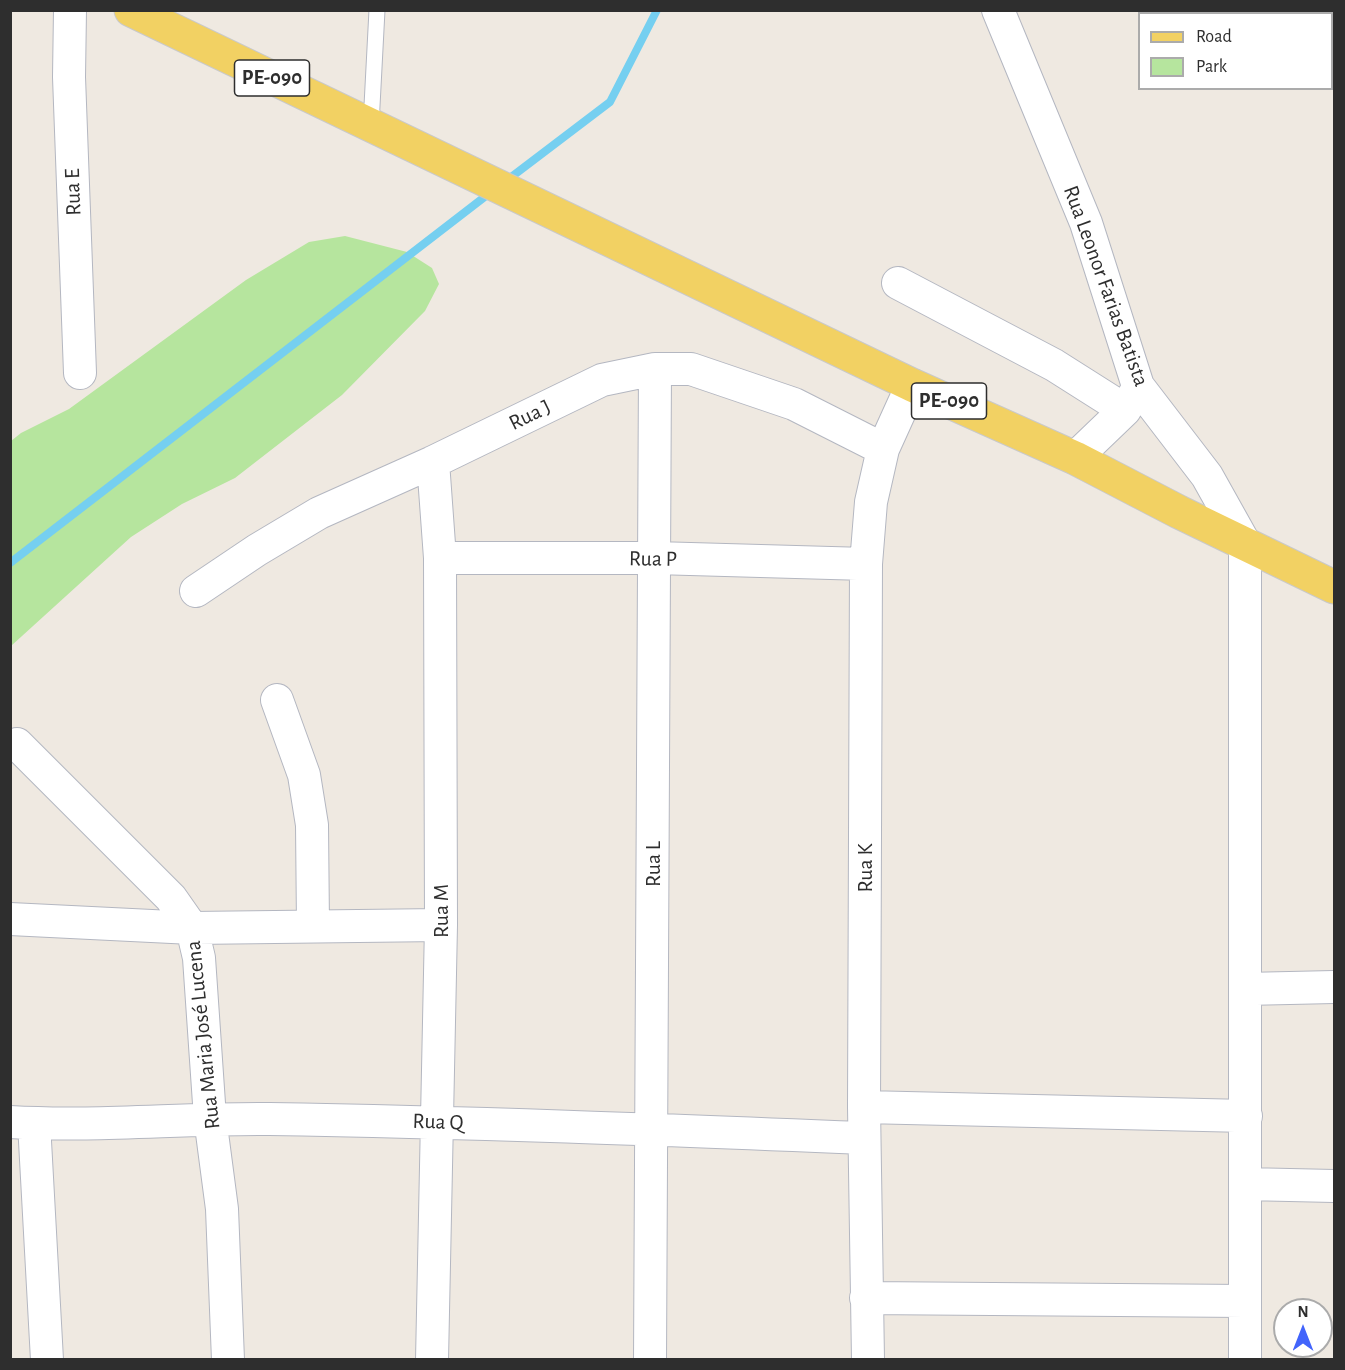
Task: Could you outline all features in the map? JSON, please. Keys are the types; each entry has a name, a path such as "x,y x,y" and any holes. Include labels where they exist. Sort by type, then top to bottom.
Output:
{"main road":[{"name":"PE-090","path":"131,10 912,385 1075,458 1335,587"}],"street":[{"name":"Rua E","path":"70,10 69,77 80,373"},
{"name":"Rua Leonor Farias Batista","path":"998,10 1086,223 1132,398 1207,476 1245,544"},
{"path":"898,283 1054,365 1132,398 1075,458"},
{"name":"Rua J","path":"196,591 256,550 319,513 433,462 602,380 655,369 691,369 794,404 883,449"},
{"name":"Rua L","path":"650,1359 655,369"},
{"name":"Rua K","path":"868,1359 864,1138 866,564 871,502 883,449 912,385"},
{"name":"Rua M","path":"432,1359 441,925 440,558 433,462"},
{"path":"1245,544 1245,1359"},
{"name":"Rua P","path":"440,558 655,558 866,564"},
{"path":"277,700 304,775 312,825 313,926"},
{"name":"Rua Maria José Lucena","path":"17,744 155,882 192,927 199,958 210,1118 222,1209 228,1359"},
{"path":"10,919 192,927 441,925"},
{"path":"1245,989 1335,987"},
{"path":"864,1107 1246,1116"},
{"name":"Rua Q","path":"22,1123 210,1118 438,1122 864,1138"},
{"path":"22,1123 47,1359"},
{"path":"1245,1184 1335,1186"},
{"path":"866,1298 1245,1301"}],"lane":[{"path":"371,125 377,10"}],"green space":[{"path":"345,236 407,252 432,268 439,284 425,311 342,395 235,478 182,504 131,537 11,646 11,441 21,433 69,409 246,280 309,242"}],"waterway":[{"path":"506,181 610,102 657,10"},
{"path":"1188,10 1192,12"},
{"path":"10,563 491,192"}]}
